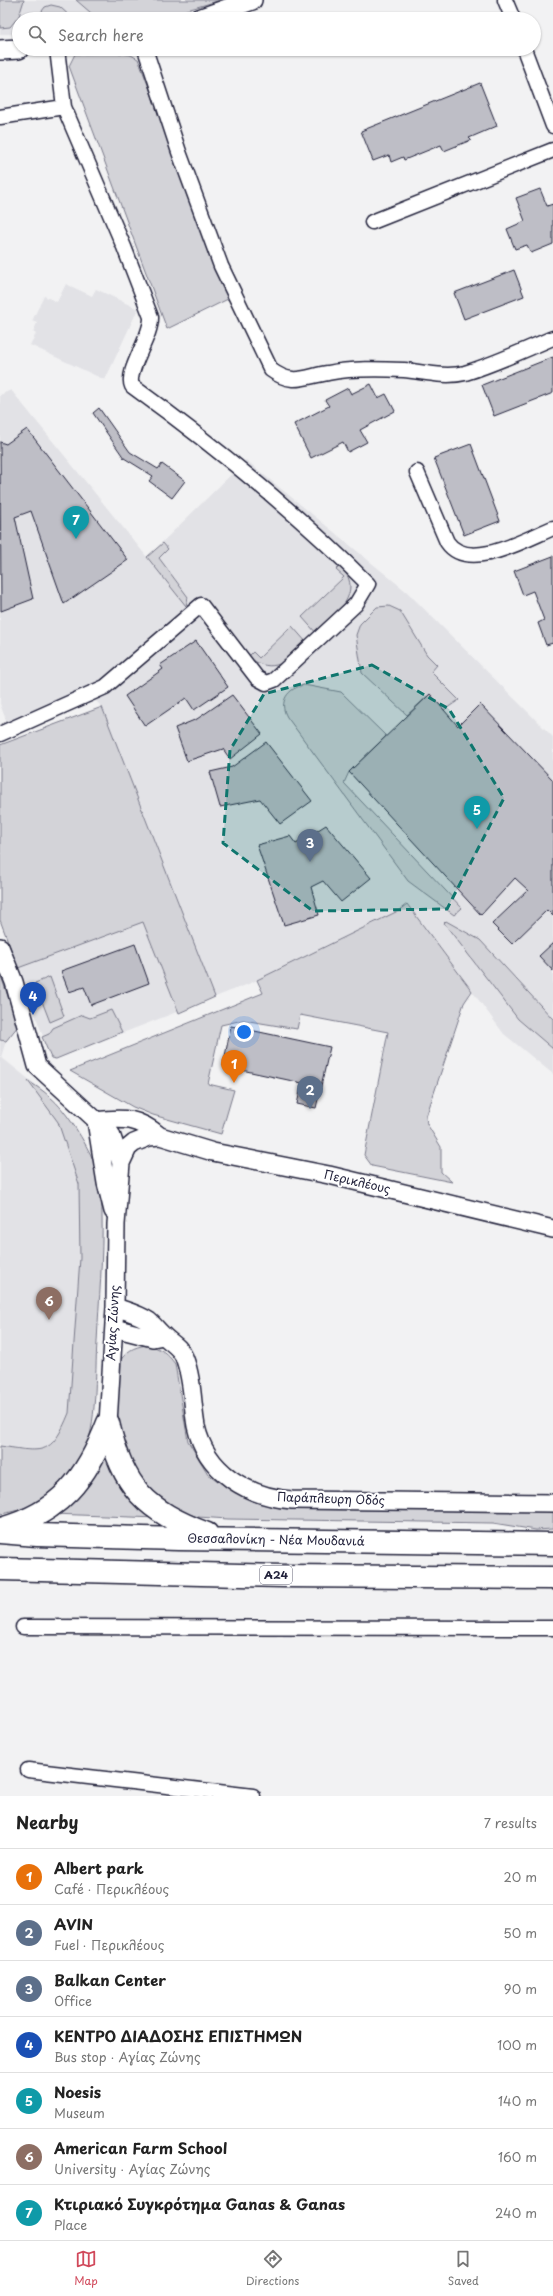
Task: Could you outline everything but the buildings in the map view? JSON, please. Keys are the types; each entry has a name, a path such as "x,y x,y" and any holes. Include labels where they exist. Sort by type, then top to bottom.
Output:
{"highway":[{"path":"0,1529 39,1515 58,1503 72,1489 84,1472 108,1423"},
{"path":"108,1423 116,1456 134,1487 168,1516 182,1524 222,1539"},
{"name":"Θεσσαλονίκη - Νέα Μουδανιά","path":"0,1532 37,1536 553,1544"},
{"name":"Α24","path":"0,1569 276,1575 553,1578"}],"main road":[{"path":"218,12 252,0"},
{"path":"0,50 12,49"}],"street":[{"path":"506,0 510,12"},
{"path":"0,734 105,687 201,605 257,678 266,683 274,680 356,604 368,584 313,531 245,471 132,386 130,377 150,328 151,317 124,248 64,107 58,56"},
{"path":"147,56 179,152 221,266 271,370 281,377 290,380 330,372 368,370 404,370 435,375 464,373 553,338"},
{"path":"527,56 553,126"},
{"path":"0,117 64,107"},
{"path":"372,222 553,150"},
{"path":"417,472 447,542 452,549 460,554 473,556 500,549 553,528"},
{"path":"0,947 14,982 37,1066 111,1134 121,1163"},
{"path":"96,1121 106,1183 116,1224"},
{"name":"Περικλέους","path":"96,1121 213,1152 329,1175 553,1229"},
{"path":"116,1224 121,1163 128,1148 140,1140 155,1137"},
{"name":"Αγίας Ζώνης","path":"108,1423 115,1307 116,1224"},
{"name":"Παράπλευρη Οδός","path":"115,1307 148,1320 163,1336 174,1344 184,1356 188,1369 197,1430 202,1444 210,1458 228,1477 256,1494 292,1500 553,1503"},
{"path":"114,1328 153,1338 163,1336"},
{"path":"112,1366 122,1348 137,1334"},
{"path":"23,1627 553,1628"},
{"path":"28,1770 253,1796"}],"highlighted area":[{"path":"372,665 449,709 504,798 447,909 313,911 223,843 230,750 264,694"}],"shaded area":[{"path":"0,0 221,0 180,12 12,12 12,34 0,34"},
{"path":"0,0 24,0 20,12 12,12 12,25 10,27 0,28"},
{"path":"76,0 221,0 180,12 90,12"},
{"path":"51,5 60,7 65,12 41,12 45,7"},
{"path":"74,56 133,56 138,59 230,298 167,329 69,66"},
{"path":"66,284 92,296 96,289 138,309 105,380 30,345 36,334 33,332 37,323 32,321 44,296 57,302"},
{"path":"11,390 147,557 246,460 407,592 553,737 553,1074 504,1034 407,904 398,911 251,983 56,1059 51,1058 18,968 180,907 102,707 91,696 7,723 0,704 0,395"},
{"path":"163,543 168,549 159,558 188,597 186,606 147,557"},
{"path":"340,566 347,575 350,585 349,594 339,611 317,634 302,617 344,577 336,570"},
{"path":"389,606 400,611 427,655 437,665 431,672 459,700 444,710 430,694 407,715 362,673 356,635 360,624 377,607"},
{"path":"292,626 307,643 286,660 273,666 257,663 248,657 253,652 259,658"},
{"path":"304,685 341,692 386,736 349,772 344,783 462,908 454,915 408,881 287,717 284,711 284,701 286,696 293,689"},
{"path":"102,707 215,997 179,1013 143,922 18,968 0,920 0,745"},
{"path":"407,904 472,991 464,1003 426,1117 427,1124 441,1147 441,1172 452,1182 372,1166 364,1155 388,1032 300,1015 297,1029 243,1020 221,1025 208,1084 234,1090 221,1134 153,1115 133,1107 70,1071 263,993 257,980 398,911"},
{"path":"446,921 480,940 553,1019 553,1049 518,1019 444,923"},
{"path":"0,973 18,1026 6,1041 1,1057 51,1097 71,1123 94,1162 102,1214 93,1407 89,1435 31,1506 15,1512 0,1514"},
{"path":"0,973 18,1026 6,1041 0,1040"},
{"path":"50,977 64,1016 50,1022 35,983"},
{"path":"111,1010 122,1032 56,1059 51,1058 42,1037 49,1034 53,1028 82,1015 90,1018"},
{"path":"28,1081 48,1095 69,1118 90,1154 98,1175 102,1202 102,1231 95,1399 88,1442 84,1453 69,1476 50,1494 38,1501 26,1507 0,1514 0,1446 26,1450 44,1448 57,1438 69,1413 80,1258 79,1184 58,1122"},
{"path":"147,1345 163,1352 175,1364 188,1441 208,1474 232,1491 260,1500 553,1509 553,1529 536,1530 493,1523 228,1519 198,1517 174,1509 152,1497 116,1439 118,1364 130,1350"},
{"path":"103,1445 106,1456 117,1476 157,1518 53,1514"}],"place":[{"name":"Κτιριακό Συγκρότημα Ganas & Ganas","path":"76,539"},
{"name":"Noesis","path":"477,829"},
{"name":"Balkan Center","path":"310,862"},
{"name":"ΚΕΝΤΡΟ ΔΙΑΔΟΣΗΣ ΕΠΙΣΤΗΜΩΝ","path":"33,1015"},
{"name":"Albert park","path":"234,1083"},
{"name":"AVIN","path":"310,1109"},
{"name":"American Farm School","path":"49,1320"}]}
